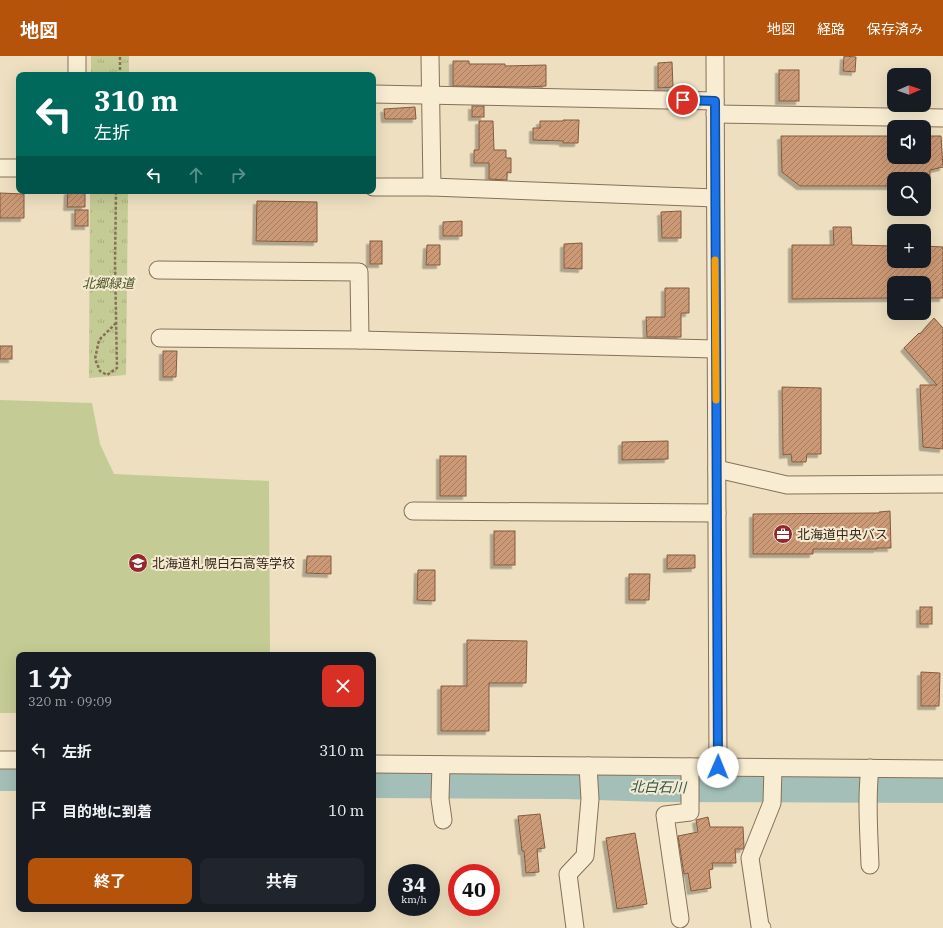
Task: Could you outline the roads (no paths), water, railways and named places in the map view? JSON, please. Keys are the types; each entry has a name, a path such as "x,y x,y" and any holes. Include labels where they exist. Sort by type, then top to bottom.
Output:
{"street":[{"path":"77,56 77,72"},
{"path":"430,56 432,187"},
{"path":"715,56 715,349 718,767"},
{"path":"376,94 431,94 943,118"},
{"path":"0,168 16,168"},
{"path":"376,187 432,187 715,198"},
{"path":"158,270 359,272 360,340"},
{"path":"160,338 360,340 715,349"},
{"path":"717,469 787,485 943,484"},
{"path":"413,511 717,513"},
{"path":"0,760 16,760"},
{"path":"376,764 441,770 690,772 718,767 772,772 869,774 943,769"},
{"path":"441,770 440,799 443,820"},
{"path":"575,928 568,874 585,856 590,799 589,770"},
{"path":"680,920 665,815 690,812 690,772"},
{"path":"762,928 760,926 750,858 772,803 772,772"},
{"path":"869,774 868,803 870,865"}],"waterway":[{"name":"北白石川","path":"0,778 16,778"},
{"name":"北白石川","path":"376,785 565,786 660,789 943,790"}],"place":[{"name":"北海道中央バス","path":"783,534"},
{"name":"北海道札幌白石高等学校","path":"138,563"}],"park label":[{"name":"北郷緑道","path":"108,283"}]}
